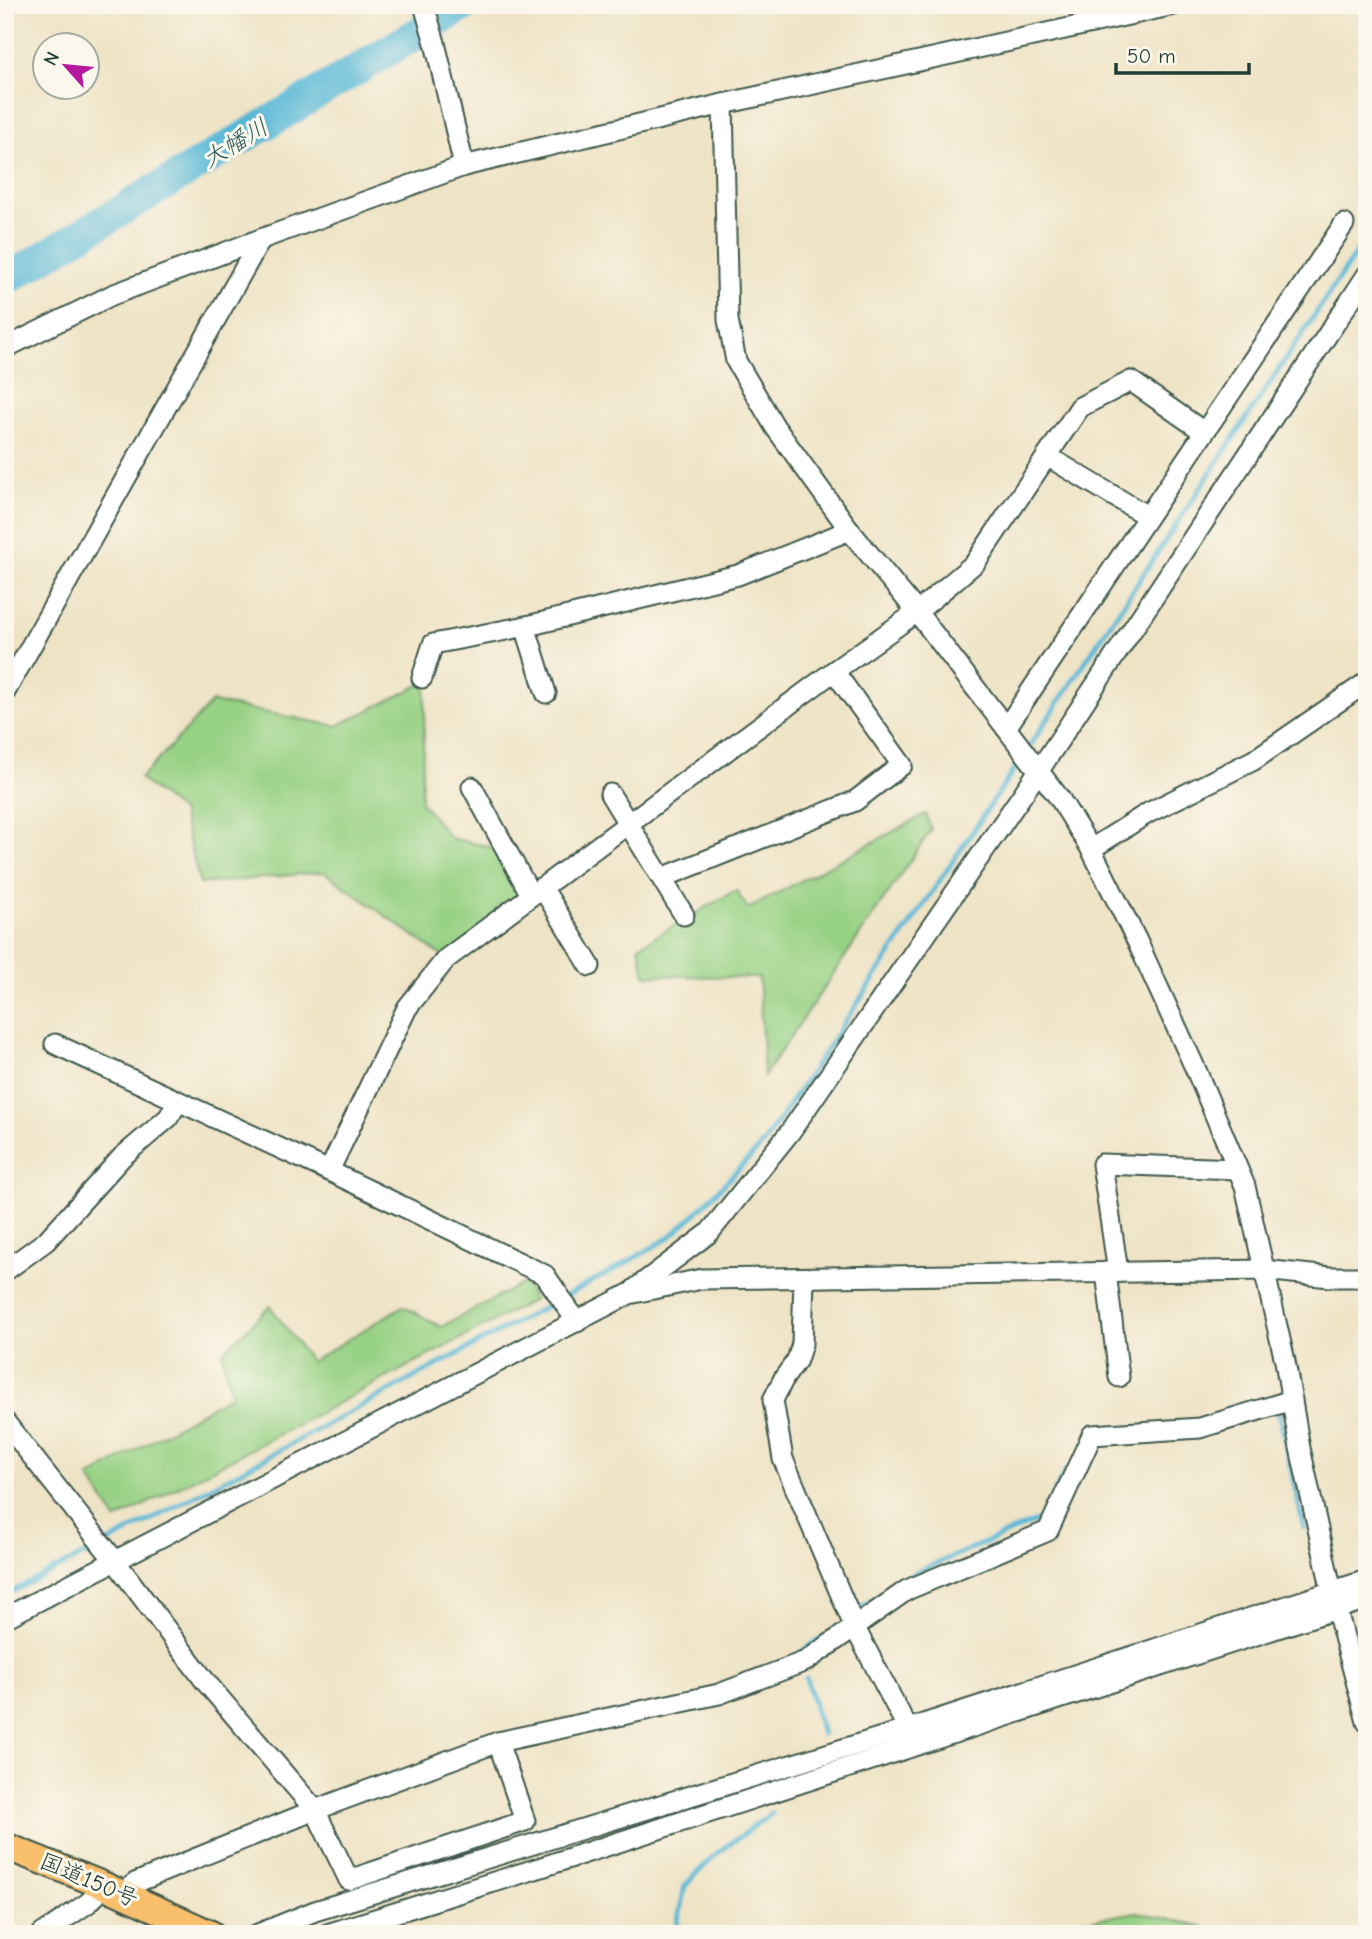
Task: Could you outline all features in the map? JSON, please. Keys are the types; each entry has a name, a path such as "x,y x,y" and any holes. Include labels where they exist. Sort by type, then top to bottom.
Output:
{"highway":[{"name":"国道150号","path":"5,1846 114,1890 211,1934"}],"street":[{"path":"424,5 464,166"},
{"path":"5,348 112,295 464,166 723,104 1174,5"},
{"path":"723,104 728,320 736,361 775,427 850,530 917,612 1060,799 1091,849 1191,1058 1245,1186 1285,1360 1334,1601 1367,1722"},
{"path":"1009,733 1147,516 1344,224"},
{"path":"5,692 261,239"},
{"path":"629,1294 709,1233 790,1132 1367,275"},
{"path":"328,1171 407,1008 446,958 917,612 975,563 1080,407 1131,381 1204,432"},
{"path":"1047,456 1147,516"},
{"path":"422,678 433,644 525,626 738,575 850,530"},
{"path":"525,626 546,693"},
{"path":"662,878 855,801 902,765 834,671"},
{"path":"1091,849 1148,813 1254,760 1367,682"},
{"path":"472,787 537,891 590,966"},
{"path":"610,794 684,915"},
{"path":"55,1044 545,1275 572,1315"},
{"path":"5,1271 46,1241 121,1157 168,1118 178,1102"},
{"path":"1119,1377 1101,1164 1237,1169"},
{"path":"5,1618 111,1556 572,1315 629,1294 702,1279 1264,1270 1330,1277 1367,1277"},
{"path":"804,1278 802,1345 797,1360 773,1400 783,1459 855,1628 908,1729"},
{"path":"42,1934 88,1903 114,1890 315,1810 498,1742 719,1694 806,1661 907,1590 1048,1531 1092,1435 1200,1428 1292,1400"},
{"path":"5,1422 205,1681 315,1810 349,1880 526,1821"},
{"path":"327,1934 558,1862 1334,1601 1367,1580"},
{"path":"258,1934 314,1911 908,1729 1334,1601 1367,1599"},
{"path":"498,1742 537,1844"}],"green space":[{"path":"426,682 421,802 450,838 500,849 527,888 446,959 324,872 200,884 181,811 140,779 212,702 337,726"},
{"path":"926,814 931,830 764,1076 759,978 645,975 639,946 736,890 748,909"},
{"path":"525,1282 534,1300 116,1520 89,1477 231,1395 222,1353 270,1306 311,1362 403,1306 441,1327"},
{"path":"1137,1912 1236,1934 1008,1934"}],"waterway":[{"name":"大幡川","path":"5,280 465,5"},
{"path":"1027,750 1367,236"},
{"path":"5,1595 115,1539 670,1237 763,1144 1022,758"},
{"path":"1276,1411 1304,1528"},
{"path":"861,1607 916,1572 1041,1519 1066,1470"},
{"path":"798,1655 824,1636"},
{"path":"806,1678 822,1734"},
{"path":"675,1934 685,1886 715,1855 772,1813"}]}
